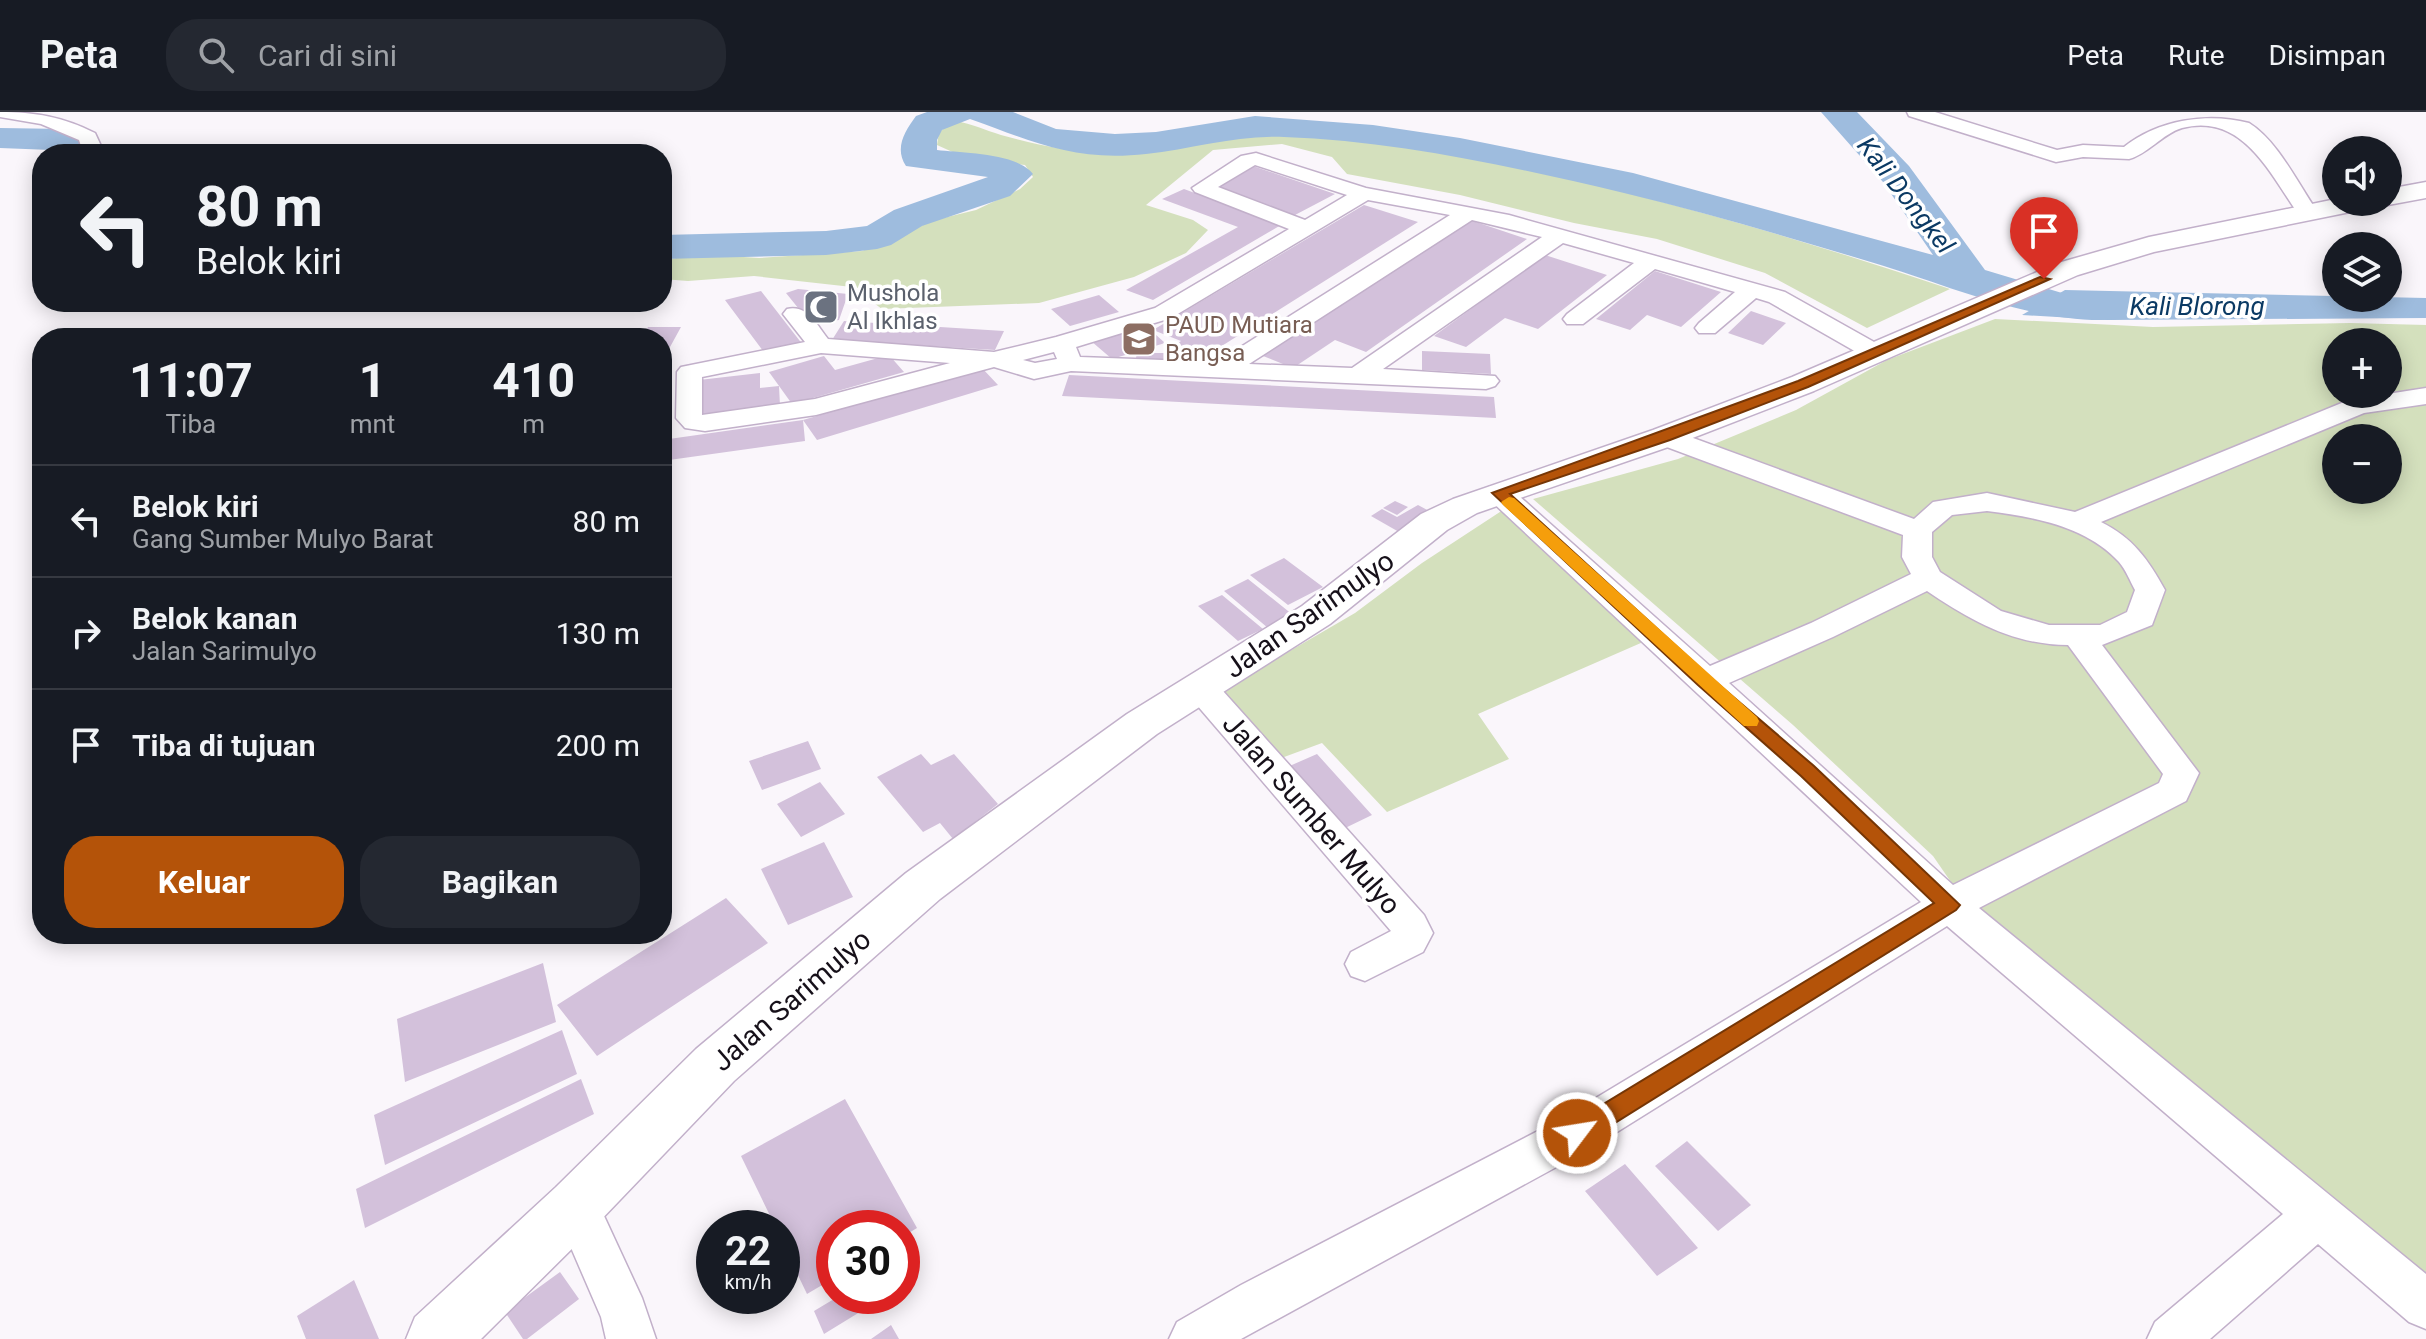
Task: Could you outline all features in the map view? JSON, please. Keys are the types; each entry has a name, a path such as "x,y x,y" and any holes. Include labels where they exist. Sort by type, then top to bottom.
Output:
{"street":[{"path":"4,112 24,114 72,128 88,137 90,144"},
{"path":"1916,112 2056,156 2083,151 2129,153 2155,132 2179,122 2202,118 2227,121 2244,128 2264,148 2306,211"},
{"path":"1306,228 1202,188 1248,160 1256,159 1364,194 1469,212 1653,260 1763,294"},
{"path":"2402,194 2426,190"},
{"path":"994,359 816,407 705,423 689,418 690,372 821,346 994,359 1034,371 1163,313 1364,194"},
{"name":"Jalan Sarimulyo","path":"437,1339 576,1206 715,1065 923,886 1142,724 1316,615 1434,522 1499,493 1677,432 1803,384 2068,269 2149,245 2322,208"},
{"path":"1222,370 1469,212"},
{"path":"1358,375 1560,235"},
{"path":"1575,319 1653,260"},
{"path":"1707,328 1763,294"},
{"path":"1763,294 1762,301 1866,355"},
{"path":"795,314 821,346"},
{"path":"1066,354 1222,370 1486,381"},
{"path":"2075,522 2358,406 2426,396"},
{"path":"1677,432 1925,523"},
{"path":"1499,493 1704,681 1808,771 1949,905 2426,1305"},
{"path":"1987,502 2039,509 2091,528 2131,557 2150,590 2141,618 2104,635 2049,635 1990,618 1928,578 1917,557 1925,523 1943,508 1987,502"},
{"path":"1704,681 1833,625 1928,578"},
{"path":"1194,1339 1577,1133 1949,905 2173,792 2181,773 2076,634"},
{"name":"Jalan Sumber Mulyo","path":"1202,689 1410,926 1413,933 1409,941 1365,964"},
{"path":"576,1206 625,1315 631,1339"},
{"path":"2172,1339 2318,1214"}],"green space":[{"path":"955,121 1029,142 1071,150 1124,154 1214,136 1249,134 1318,136 1414,149 1569,179 1723,218 1950,289 1867,328 1765,273 1657,239 1574,223 1460,195 1347,174 1332,157 1282,144 1213,150 1146,205 1193,220 1208,230 1186,253 1134,277 1039,303 882,309 852,287 754,276 672,280 672,259 696,254 759,258 862,251 935,220 976,210 1020,189 1033,177 1025,165 968,159 937,145 939,132"},
{"path":"1995,319 2153,327 2350,323 2426,325 2426,1319 2165,1059 1962,898 1933,856 1793,725 1533,499 1678,459 1796,410 1887,360"},
{"path":"1506,508 1650,639 1478,714 1509,759 1387,812 1322,743 1276,760 1219,692 1355,613 1422,563"}],"water":[{"path":"2065,290 2322,296 2322,312 2402,312 2402,297 2426,298 2426,318 2107,320 2022,315"}],"building":[{"path":"1250,165 1335,194 1295,215 1210,184"},
{"path":"1184,189 1281,225 1153,300 1126,290 1238,227 1162,199"},
{"path":"1364,205 1418,222 1198,361 1169,349 1181,341 1153,330"},
{"path":"1470,220 1527,239 1366,352 1335,340 1293,368 1263,356"},
{"path":"1545,255 1607,275 1538,329 1505,318 1466,347 1434,336"},
{"path":"1655,271 1721,292 1681,327 1647,315 1630,330 1596,319"},
{"name":"Mushola Al Ikhlas","path":"798,289 848,294 839,320 811,324 786,293"},
{"path":"761,291 803,345 766,355 725,300"},
{"path":"1099,295 1119,312 1070,326 1051,309"},
{"path":"1751,311 1786,323 1763,345 1728,333"},
{"path":"844,321 1004,331 995,350 832,340"},
{"path":"1145,325 1165,343 1112,359 1091,341"},
{"path":"681,327 672,343 672,328 647,328"},
{"path":"1422,351 1490,354 1491,374 1422,370"},
{"path":"1137,353 1165,353 1164,363 1135,363"},
{"path":"889,355 904,372 792,404 769,372 824,356 835,370"},
{"path":"982,368 998,385 817,440 803,420"},
{"path":"760,373 760,388 779,386 780,406 697,416 699,380"},
{"path":"1069,375 1494,397 1496,418 1062,396"},
{"path":"803,420 805,441 672,460 672,439"},
{"path":"1395,501 1408,507 1397,515 1383,508"},
{"path":"1418,505 1431,512 1399,532 1371,516 1382,509 1397,517"},
{"path":"1284,558 1323,587 1288,605 1250,575"},
{"path":"1248,579 1293,615 1268,628 1224,591"},
{"path":"1222,595 1263,629 1238,641 1198,606"},
{"path":"808,741 821,769 762,790 749,761"},
{"path":"921,754 931,765 954,754 998,804 953,839 940,823 923,832 877,777"},
{"path":"1317,754 1372,815 1339,831 1285,768"},
{"path":"820,782 845,814 801,837 777,804"},
{"path":"824,842 853,897 788,925 761,869"},
{"path":"726,898 768,943 597,1056 557,1005 653,944 672,944 672,932"},
{"path":"543,963 556,1022 405,1082 397,1019"},
{"path":"562,1030 577,1074 385,1165 374,1115"},
{"path":"581,1079 594,1114 365,1228 356,1189"},
{"path":"845,1099 907,1210 816,1210 816,1289 807,1294 800,1279 800,1210 767,1210 741,1156"},
{"path":"1687,1141 1751,1205 1718,1231 1655,1166"},
{"path":"1625,1164 1698,1248 1657,1276 1585,1191"},
{"path":"560,1272 579,1299 523,1339 505,1312"},
{"path":"354,1280 379,1339 306,1339 297,1316"},
{"path":"814,1311 816,1314 857,1314 824,1334"},
{"path":"891,1325 899,1339 871,1339"}],"waterway":[{"path":"672,247 826,243 877,237 908,218 997,188 1015,174 981,165 919,158 919,140 928,123 959,112"},
{"path":"981,112 1043,136 1095,144 1144,144 1228,128 1272,126 1341,131 1460,148 1633,184 1719,206 1971,279"},
{"name":"Kali Dongkel","path":"1838,112 1896,174 1971,279"},
{"path":"0,138 66,140 80,144"},
{"name":"Kali Blorong","path":"1971,279 2059,306 2129,306"}],"slow traffic":[{"path":"1509,502 1750,721"}],"place":[{"name":"Mushola Al Ikhlas","path":"821,307"},
{"name":"PAUD Mutiara Bangsa","path":"1139,339"}],"route":[{"path":"1577,1133 1949,905 1808,771 1704,681 1499,493 1665,437 1803,384 2044,279"}]}
